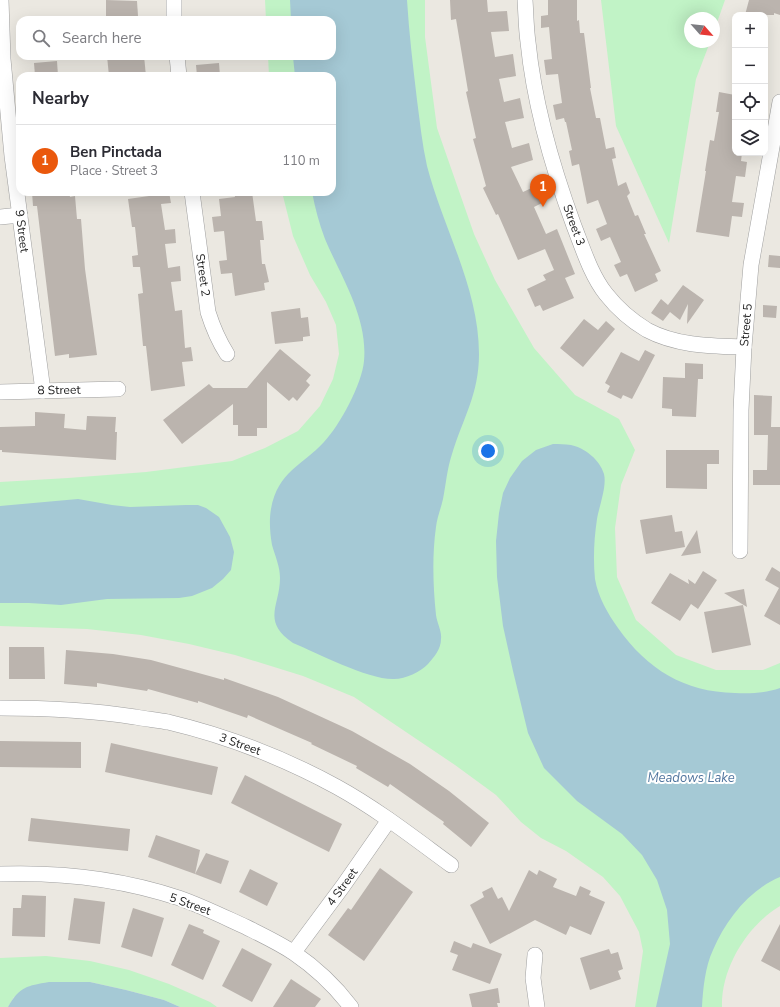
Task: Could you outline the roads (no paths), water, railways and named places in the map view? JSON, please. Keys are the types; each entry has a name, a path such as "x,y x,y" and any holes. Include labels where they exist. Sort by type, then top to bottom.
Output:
{"street":[{"name":"9 Street","path":"1,0 6,98 16,182"},
{"path":"174,0 174,16"},
{"name":"Street 3","path":"525,0 528,43 536,94 557,178 584,252 592,270 606,294 624,314 647,330 672,340 699,345 744,347"},
{"path":"177,60 179,72"},
{"name":"Street 5","path":"740,551 741,410 744,347 751,265 780,102"},
{"name":"9 Street","path":"18,196 43,390"},
{"name":"Street 2","path":"193,196 208,312 212,327 228,354"},
{"path":"0,217 20,215"},
{"name":"8 Street","path":"0,392 118,389"},
{"name":"3 Street","path":"0,708 52,708 107,712 167,722 226,738 283,760 337,787 389,820 452,865"},
{"name":"4 Street","path":"294,952 343,886 389,820"},
{"name":"5 Street","path":"0,874 35,873 84,877 138,887 179,898 209,910 294,952 319,972 341,994 351,1007"},
{"path":"535,956 533,978 537,1007"}],"water":[{"path":"290,0 407,0 417,100 427,166 467,282 477,330 479,354 476,381 470,406 450,460 435,538 433,560 434,593 436,615 441,633 441,643 437,653 425,667 399,679 383,678 357,671 293,643 277,628 275,620 274,613 280,574 270,532 270,513 274,496 285,477 324,442 337,425 355,392 364,361 362,329 358,313 325,239 317,216 313,196 336,196 336,72 295,72 293,60 336,60 336,16 291,16"},
{"name":"Meadows Lake","path":"553,444 571,445 582,449 595,459 604,474 604,490 595,534 595,579 598,592 607,611 629,643 654,666 668,676 699,688 717,692 746,693 764,692 780,688 780,877 758,890 740,907 718,939 706,971 702,1007 656,1007 670,944 667,910 657,880 642,855 622,834 577,801 544,768 528,733 503,626 497,577 496,541 503,493 510,478 522,461 536,450"},
{"path":"78,499 130,507 198,505 206,508 219,517 230,537 234,552 231,570 212,588 192,596 179,598 107,599 61,605 0,603 0,506"},
{"path":"49,982 90,982 164,1000 180,1007 8,1007 20,991 30,986"}],"place":[{"name":"Ben Pinctada","path":"543,207"}]}
